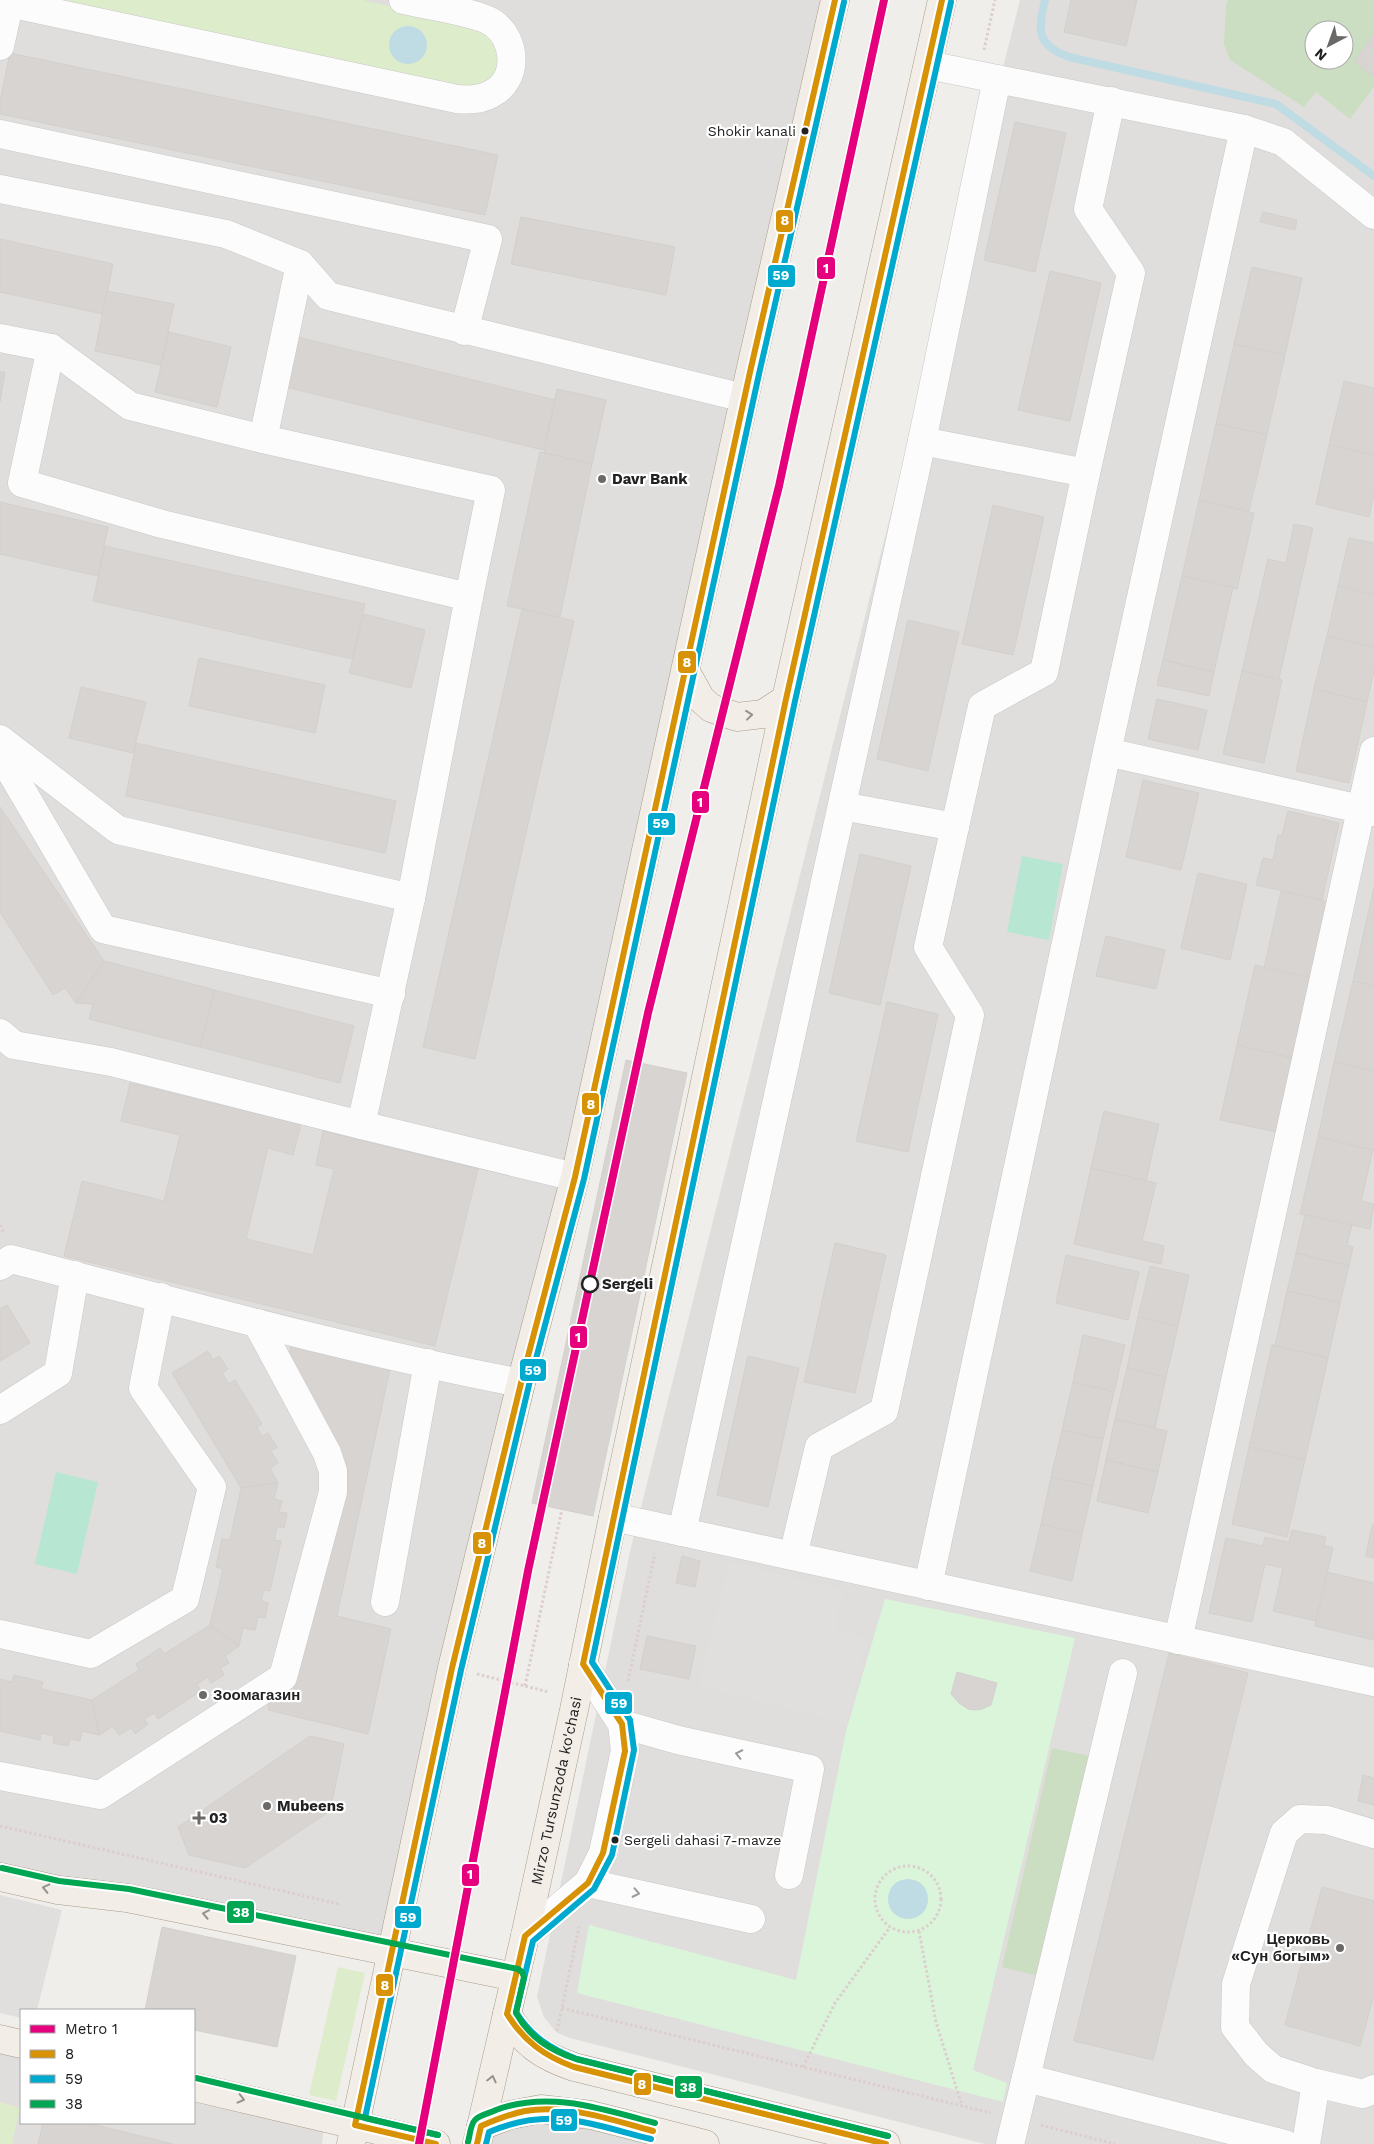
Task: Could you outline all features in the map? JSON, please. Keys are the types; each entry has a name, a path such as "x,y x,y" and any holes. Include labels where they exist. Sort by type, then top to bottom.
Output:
{"main road":[{"path":"353,2135 452,1668 521,1383 575,1177 744,398 834,0"},
{"name":"Mirzo Tursunzoda ko'chasi","path":"479,2135 525,1936 786,699 942,0"},
{"path":"686,672 701,699 711,708 737,717 763,714 786,699"},
{"path":"0,1877 58,1890 127,1898 515,1977"},
{"path":"507,2014 515,2028 537,2050 550,2059 886,2144"},
{"path":"0,2039 20,2044"},
{"path":"195,2087 353,2135 436,2144"},
{"path":"479,2135 510,2115 541,2110 591,2115 705,2144"}],"street":[{"path":"60,0 77,14 94,22"},
{"path":"0,46 9,2 94,22 457,99 490,95 502,85 510,71 511,52 509,43 498,27 482,18 403,0"},
{"path":"928,65 1244,129 1283,142 1374,215"},
{"path":"682,1532 922,440 997,78"},
{"path":"793,1556 819,1447 884,1412 970,1015 928,947 982,706 1044,672 1131,273 1088,209 1111,101"},
{"path":"928,1586 1107,752 1244,129"},
{"path":"0,134 488,240 464,331"},
{"path":"0,189 226,234 300,264 328,296 464,331 744,398"},
{"path":"263,439 300,264"},
{"path":"0,338 51,348 130,406 263,439 491,490 468,597 412,898 361,1125"},
{"path":"51,348 22,482 162,524 468,597"},
{"path":"922,440 1086,473"},
{"path":"0,739 118,830 412,898"},
{"path":"1178,1640 1368,810 1374,751"},
{"path":"1107,752 1368,810"},
{"path":"0,753 103,929 391,994"},
{"path":"842,806 955,827"},
{"path":"0,1033 14,1045 111,1062 575,1177"},
{"path":"0,1266 11,1258 257,1323 521,1383"},
{"path":"0,1410 58,1373 75,1275"},
{"path":"0,1634 91,1654 185,1599 212,1487 143,1388 161,1297"},
{"path":"0,1776 100,1795 283,1677 332,1492 333,1471 327,1453 257,1323"},
{"path":"385,1602 428,1363"},
{"path":"613,1517 1374,1682"},
{"path":"525,1936 588,1883 602,1853 625,1751 622,1724 583,1664"},
{"path":"1013,2131 1122,1674"},
{"path":"622,1724 678,1740 810,1770 789,1875"},
{"path":"1374,1834 1327,1820 1300,1819 1284,1833 1236,1984 1235,2027 1256,2054 1273,2068 1316,2083 1363,2094 1374,2089"},
{"path":"588,1883 752,1919"},
{"path":"1026,2078 1284,2144"},
{"path":"1306,2144 1316,2083"}],"path":[{"path":"525,1686 562,1509"},
{"path":"472,1673 549,1692"},
{"path":"0,1826 339,1904"},
{"path":"909,1866 920,1868 930,1874 937,1883 941,1894 941,1906 937,1917 919,1931 908,1933 890,1927 879,1915 875,1904 875,1893 879,1882 887,1873 897,1867 909,1866"},
{"path":"556,2032 588,1883"},
{"path":"803,2067 835,2003 890,1927"},
{"path":"919,1931 936,2022 962,2106"},
{"path":"562,2008 962,2106 1013,2131 1115,2144"}],"shaded area":[{"path":"0,0 835,0 391,1951 0,1877"},
{"path":"1020,0 1374,0 1374,2144 985,2144 570,2038 556,2032 544,2017 537,1997 631,1547"},
{"path":"729,1562 844,1590 834,1629 867,1638 847,1723 699,1686"},
{"path":"0,1895 62,1910 37,2009 20,2009 20,2018 0,2013"},
{"path":"0,2042 20,2048 20,2124 195,2124 195,2092 324,2125 322,2144 0,2144"},
{"path":"510,2115 705,2144 477,2144"}],"green space":[{"path":"40,0 362,0 475,24 496,39 499,72 474,89"},
{"path":"1228,0 1374,0 1374,34 1354,62 1374,77 1374,87 1350,119 1316,92 1304,107 1230,60 1224,44 1226,4"},
{"path":"1022,856 1063,864 1049,940 1007,932"},
{"path":"56,1472 98,1482 77,1574 35,1564"},
{"path":"885,1599 1075,1638 973,2070 1007,2083 1003,2102 577,1993 589,1925 796,1980 846,1731"},
{"path":"1052,1748 1089,1756 1038,1976 1002,1967"},
{"path":"338,1967 365,1973 336,2101 309,2095"},
{"path":"0,2102 20,2108 12,2144 0,2144"}],"water":[{"path":"408,26 421,32 427,45 421,58 408,64 395,58 389,45 395,32"},
{"path":"908,1879 922,1885 928,1899 922,1913 908,1919 894,1913 888,1899 894,1885"}],"building":[{"path":"1071,0 1137,0 1126,46 1064,32"},
{"path":"1374,34 1374,77 1354,62"},
{"path":"10,53 498,155 485,215 0,114 0,101"},
{"path":"1015,122 1066,133 1035,272 984,260"},
{"path":"1263,212 1297,220 1295,230 1260,222"},
{"path":"521,217 675,247 666,295 511,264"},
{"path":"0,239 113,264 103,314 0,292"},
{"path":"1252,267 1302,278 1285,355 1234,344"},
{"path":"1050,271 1101,283 1070,421 1018,410"},
{"path":"107,291 174,304 161,365 95,351"},
{"path":"169,332 231,347 217,407 155,392"},
{"path":"298,337 555,400 543,450 286,387"},
{"path":"1234,344 1285,355 1267,435 1216,424"},
{"path":"0,372 5,372 0,402"},
{"path":"1344,381 1374,388 1374,455 1329,445"},
{"path":"557,389 606,400 592,464 544,453"},
{"path":"1216,424 1267,435 1249,511 1199,500"},
{"path":"1329,445 1374,455 1374,495 1369,517 1316,504"},
{"path":"540,452 592,464 560,617 507,606"},
{"path":"1199,500 1254,513 1237,589 1182,576"},
{"path":"0,502 108,527 98,576 0,554"},
{"path":"993,505 1044,517 1013,655 962,644"},
{"path":"1294,524 1313,528 1279,679 1242,671 1268,559 1286,563"},
{"path":"1349,538 1374,543 1374,595 1338,586"},
{"path":"105,546 365,604 352,659 93,601"},
{"path":"1182,576 1233,587 1214,672 1163,660"},
{"path":"1338,586 1374,595 1374,647 1327,636"},
{"path":"522,609 574,621 475,1059 423,1047"},
{"path":"364,614 425,630 411,688 349,673"},
{"path":"908,620 959,632 928,771 877,759"},
{"path":"1327,636 1374,647 1374,671 1367,702 1314,689"},
{"path":"199,658 325,685 315,733 189,706"},
{"path":"1163,660 1214,672 1209,696 1157,685"},
{"path":"1242,671 1282,680 1264,763 1223,754"},
{"path":"81,687 146,702 133,753 69,738"},
{"path":"1314,689 1367,702 1349,783 1296,771"},
{"path":"1157,699 1207,710 1198,750 1148,739"},
{"path":"136,743 396,801 385,853 126,796"},
{"path":"1143,780 1199,793 1181,870 1126,857"},
{"path":"0,807 104,961 76,1003 65,988 53,995 0,912"},
{"path":"1288,811 1339,823 1322,900 1256,885 1263,858 1273,860 1278,835 1282,836"},
{"path":"860,854 911,866 880,1005 829,993"},
{"path":"1198,873 1247,884 1230,960 1181,948"},
{"path":"1374,887 1374,986 1353,981"},
{"path":"1281,891 1328,902 1310,978 1264,968"},
{"path":"1106,936 1165,950 1156,989 1096,976"},
{"path":"104,961 215,990 200,1047 89,1019 93,1004 76,1003"},
{"path":"1255,965 1310,978 1292,1058 1237,1045"},
{"path":"1353,981 1374,986 1374,1071 1334,1062"},
{"path":"215,990 354,1026 340,1083 200,1047"},
{"path":"887,1002 938,1014 908,1152 856,1141"},
{"path":"1237,1045 1292,1058 1276,1132 1220,1120"},
{"name":"Sergeli","path":"626,1060 687,1073 593,1516 532,1503"},
{"path":"1334,1062 1374,1071 1374,1151 1318,1137"},
{"path":"130,1083 301,1124 293,1155 268,1148 246,1239 313,1255 334,1169 316,1165 323,1131 478,1169 435,1346 64,1256 82,1181 164,1201 180,1135 121,1121"},
{"path":"1104,1111 1159,1124 1146,1181 1091,1168"},
{"path":"1318,1137 1373,1150 1361,1201 1374,1204 1370,1229 1300,1214"},
{"path":"1091,1168 1156,1183 1142,1241 1164,1246 1161,1264 1074,1244"},
{"path":"1305,1215 1352,1225 1347,1245 1353,1247 1349,1266 1296,1253"},
{"path":"835,1243 886,1255 855,1393 804,1382"},
{"path":"1296,1253 1349,1266 1340,1303 1287,1291"},
{"path":"1066,1255 1139,1272 1128,1320 1056,1303"},
{"path":"1150,1266 1189,1275 1178,1326 1138,1317"},
{"path":"1287,1291 1340,1303 1328,1358 1275,1346"},
{"path":"7,1305 30,1343 0,1361 0,1309"},
{"path":"1138,1317 1178,1326 1166,1377 1127,1368"},
{"path":"1083,1335 1125,1345 1114,1392 1073,1382"},
{"path":"291,1345 390,1369 337,1616 391,1629 368,1734 268,1710 272,1689 293,1693 344,1463 288,1362"},
{"path":"1272,1345 1328,1358 1305,1460 1249,1447"},
{"path":"208,1351 213,1360 219,1356 228,1369 222,1373 229,1384 235,1380 262,1424 257,1427 262,1437 268,1433 277,1447 271,1451 278,1463 270,1468 278,1483 241,1488 172,1373"},
{"path":"748,1356 799,1368 768,1507 717,1495"},
{"path":"1127,1368 1166,1377 1155,1428 1115,1419"},
{"path":"1073,1382 1114,1392 1103,1439 1062,1430"},
{"path":"1115,1419 1167,1431 1158,1472 1106,1460"},
{"path":"1062,1430 1103,1439 1093,1486 1051,1477"},
{"path":"1249,1447 1305,1460 1287,1537 1232,1524"},
{"path":"1106,1460 1158,1472 1148,1513 1097,1501"},
{"path":"1051,1477 1093,1486 1082,1534 1041,1524"},
{"path":"278,1483 274,1499 282,1501 279,1512 287,1513 284,1528 277,1527 274,1540 281,1541 270,1591 264,1590 261,1601 268,1603 265,1618 258,1617 255,1630 243,1628 239,1646 210,1625 223,1569 216,1567 222,1539 230,1540 241,1488"},
{"path":"1041,1524 1082,1534 1072,1581 1030,1571"},
{"path":"1372,1525 1374,1525 1374,1558 1366,1556"},
{"path":"1292,1530 1326,1537 1324,1545 1333,1548 1316,1621 1273,1611 1283,1568 1265,1564 1252,1622 1209,1613 1226,1538 1263,1546 1265,1537 1289,1542"},
{"path":"682,1556 700,1561 695,1587 676,1583"},
{"path":"1327,1572 1374,1583 1374,1640 1315,1626"},
{"path":"210,1625 239,1646 225,1656 229,1663 220,1668 224,1675 211,1683 208,1677 197,1684 201,1691 158,1719 154,1713 144,1719 148,1724 135,1734 131,1728 119,1735 113,1726 99,1735 92,1700 139,1670 136,1664 160,1648 164,1654"},
{"path":"647,1636 696,1646 689,1679 640,1669"},
{"path":"1169,1653 1248,1673 1153,2060 1074,2041"},
{"path":"957,1672 997,1683 991,1705 975,1710 968,1709 959,1703 951,1694"},
{"path":"14,1675 43,1682 41,1689 92,1700 99,1735 82,1731 80,1741 70,1739 68,1746 53,1743 54,1736 41,1733 40,1740 0,1731 0,1679 12,1682"},
{"path":"310,1736 344,1744 330,1811 245,1868 189,1855 178,1827"},
{"path":"1363,1775 1374,1778 1374,1805 1358,1801"},
{"name":"Церковь «Сун богым»","path":"1322,1887 1374,1901 1374,1995 1360,2046 1285,2025"},
{"path":"162,1927 296,1956 277,2047 195,2030 195,2009 145,2009"},
{"path":"43,2124 92,2124 173,2144 38,2144"}],"waterway":[{"path":"1045,0 1041,20 1042,35 1045,42 1058,52 1069,57 1276,104 1374,176"}],"metro line":[{"name":"1","path":"419,2144 528,1571 648,1013 779,486 884,0"}],"transit line":[{"name":"8","path":"436,2144 355,2125 452,1668 521,1383 575,1177 750,372 835,0"},
{"name":"8","path":"886,2144 574,2067 544,2053 520,2032 507,2014 525,1936 588,1883 603,1853 625,1751 622,1724 583,1664 786,699 942,0"},
{"name":"59","path":"438,2135 365,2118 461,1670 529,1385 584,1179 759,374 844,2"},
{"name":"59","path":"888,2136 577,2059 558,2051 542,2041 528,2028 516,2012 533,1941 594,1889 612,1855 634,1750 630,1720 592,1662 795,701 951,2"},
{"name":"38","path":"2,1868 59,1881 129,1889 518,1969 524,1977 516,2013 534,2036 558,2052 576,2059 888,2136"},
{"name":"38","path":"196,2078 438,2135"},
{"name":"38","path":"468,2142 475,2120 496,2110 516,2104 536,2102 576,2104 596,2107 655,2123"},
{"name":"8","path":"477,2144 481,2126 513,2114 541,2109 590,2114 653,2131"},
{"name":"59","path":"486,2144 489,2132 511,2124 551,2119 589,2123 651,2139"}],"place":[{"name":"Shokir kanali","path":"805,131"},
{"name":"Davr Bank","path":"602,479"},
{"name":"Sergeli","path":"590,1284"},
{"name":"Зоомагазин","path":"203,1695"},
{"name":"Mubeens","path":"267,1806"},
{"name":"03","path":"199,1818"},
{"name":"Sergeli dahasi 7-mavze","path":"615,1840"},
{"name":"Церковь «Сун богым»","path":"1340,1948"}]}
